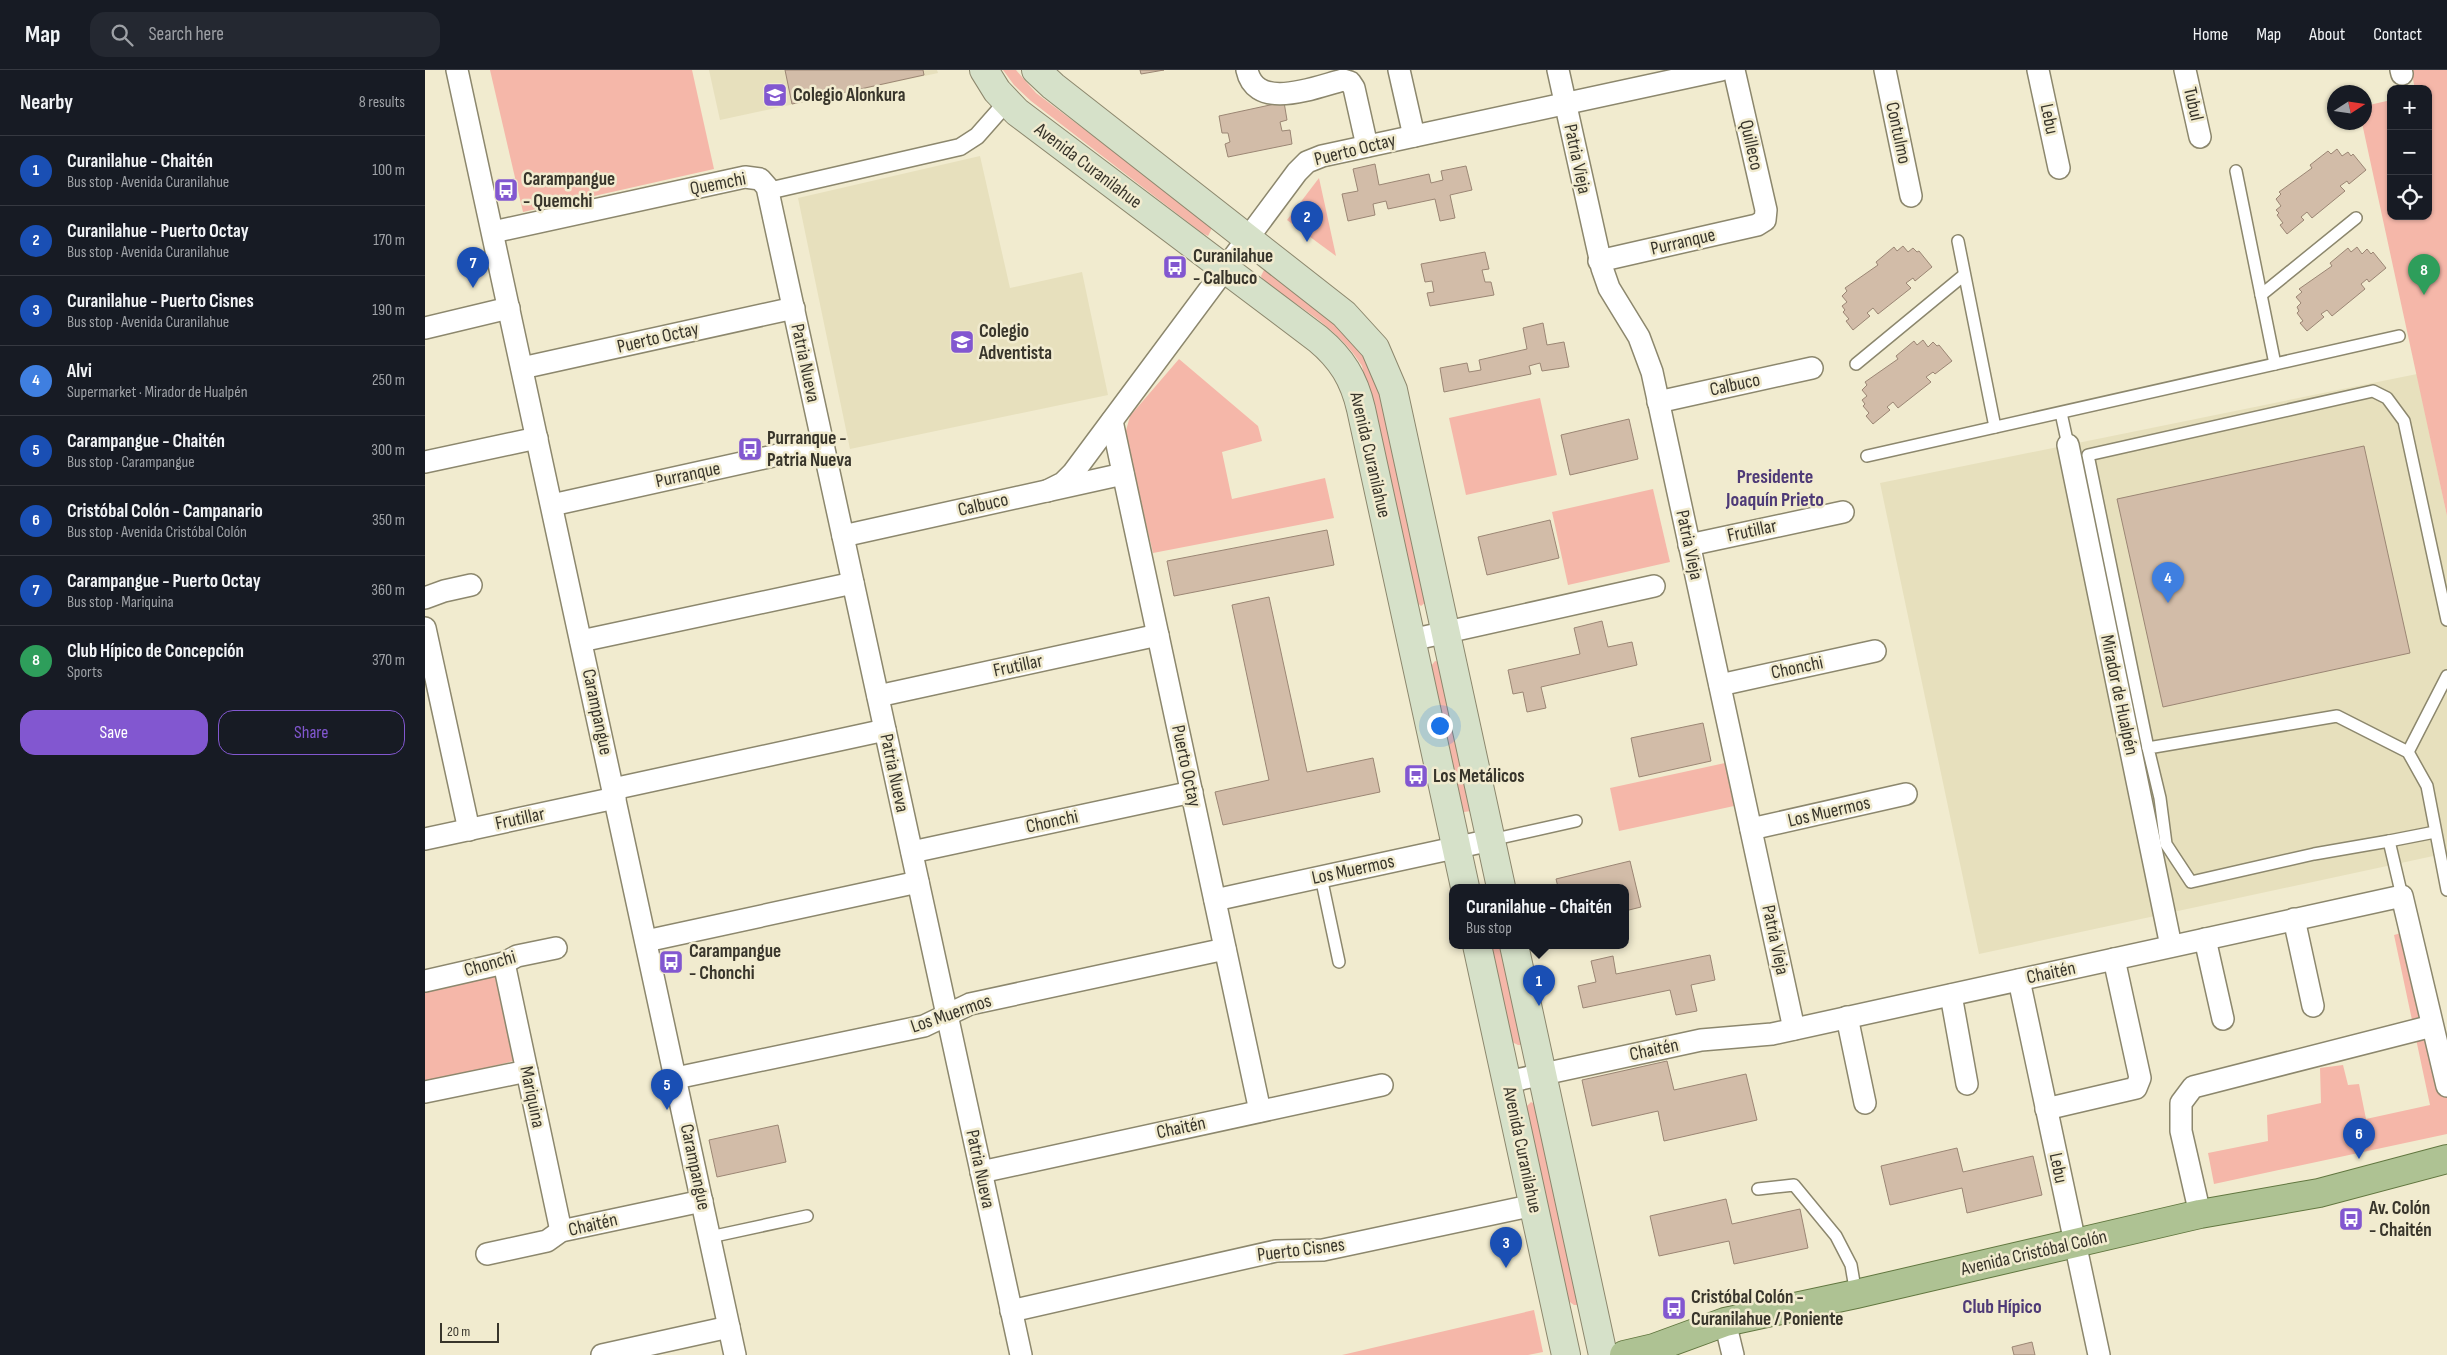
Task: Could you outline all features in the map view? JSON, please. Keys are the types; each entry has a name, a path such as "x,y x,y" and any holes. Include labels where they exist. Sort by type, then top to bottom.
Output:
{"main road":[{"name":"Avenida Curanilahue","path":"984,70 1007,102 1030,122 1327,347 1337,356 1350,375 1361,409 1464,884"},
{"name":"Avenida Curanilahue","path":"1036,70 1053,86 1355,324 1383,361 1393,390 1500,884"},
{"name":"Avenida Curanilahue","path":"1478,949 1566,1355"},
{"name":"Avenida Curanilahue","path":"1515,949 1603,1355"},
{"name":"Avenida Cristóbal Colón","path":"1624,1355 1654,1348 1725,1322 1856,1294 2200,1214 2319,1192 2447,1159"}],"street":[{"name":"Carampangue","path":"457,70 735,1355"},
{"path":"1247,70 1255,86 1272,94 1343,80 1350,82 1354,88 1367,146"},
{"path":"1399,70 1414,136"},
{"name":"Patria Vieja","path":"1558,70 1599,261 1609,288 1639,336 1652,372 1794,1029"},
{"name":"Puerto Octay","path":"1047,491 1069,478 1226,270 1297,172 1307,162 1322,156 1720,70"},
{"name":"Quilleco","path":"1734,70 1766,210 1765,220"},
{"name":"Contulmo","path":"1885,70 1911,196"},
{"name":"Lebu","path":"2038,70 2059,168"},
{"name":"Tubul","path":"2185,70 2201,137"},
{"name":"Quemchi","path":"493,232 745,177 760,179 769,191 960,147 977,136 1007,102"},
{"name":"Patria Nueva","path":"769,191 1021,1355"},
{"name":"Purranque","path":"1599,261 1757,225 1765,220"},
{"path":"425,328 509,308"},
{"name":"Puerto Octay","path":"523,368 793,308"},
{"name":"Calbuco","path":"1658,402 1812,368"},
{"name":"Puerto Octay","path":"1112,422 1260,1111"},
{"path":"425,462 537,438"},
{"name":"Mirador de Hualpén","path":"2068,444 2171,946"},
{"name":"Purranque","path":"552,505 823,445"},
{"name":"Calbuco","path":"843,536 1123,474"},
{"name":"Frutillar","path":"1689,545 1843,512"},
{"path":"581,641 853,583"},
{"path":"425,598 471,585"},
{"path":"1411,640 1654,586"},
{"path":"425,628 469,830"},
{"name":"Frutillar","path":"878,696 1158,635"},
{"name":"Chonchi","path":"1720,685 1875,651"},
{"name":"Frutillar","path":"425,839 885,730"},
{"name":"Chonchi","path":"912,852 1192,792"},
{"name":"Los Muermos","path":"1751,829 1906,794"},
{"name":"Los Muermos","path":"1215,900 1491,840"},
{"path":"646,941 918,882"},
{"path":"2402,896 2432,1026 2444,1062 2447,1086"},
{"name":"Chaitén","path":"1507,1082 1701,1040 1731,1036 1759,1036 1794,1029 2402,896"},
{"path":"2294,919 2313,1006"},
{"path":"2205,939 2223,1019"},
{"name":"Chonchi","path":"425,981 503,963 517,956 556,948"},
{"name":"Los Muermos","path":"675,1078 924,1026 970,1004 1225,949"},
{"path":"2046,1109 2137,1088 2139,1085 2140,1078 2114,959"},
{"name":"Mariquina","path":"503,963 561,1231"},
{"name":"Lebu","path":"2019,980 2099,1355"},
{"path":"1951,995 1967,1084"},
{"path":"1847,1017 1865,1103"},
{"path":"2200,1214 2181,1131 2181,1103 2193,1087 2432,1026"},
{"path":"425,1092 527,1071"},
{"name":"Chaitén","path":"981,1172 1382,1084"},
{"name":"Chaitén","path":"487,1254 547,1241 561,1231 702,1201"},
{"name":"Puerto Cisnes","path":"1011,1311 1276,1251 1323,1250 1534,1205"},
{"path":"1725,1322 1733,1355"},
{"path":"602,1355 729,1327"}],"lane":[{"path":"2236,171 2275,364"},
{"path":"2261,295 2356,218"},
{"path":"1957,242 1995,427"},
{"path":"1856,364 1964,275"},
{"path":"1867,456 2399,336"},
{"path":"2435,832 2314,854 2191,882 2165,844 2160,798 2088,455 2373,392 2387,398 2404,421 2447,620"},
{"path":"2061,413 2068,444"},
{"path":"2408,752 2447,676"},
{"path":"2148,748 2337,716 2408,752 2427,786 2447,890"},
{"path":"1491,840 1576,821"},
{"path":"2389,841 2402,896"},
{"path":"1321,877 1339,962"},
{"path":"1758,1189 1794,1185 1836,1236 1851,1266 1856,1294"},
{"path":"710,1237 807,1216"}],"shaded area":[{"path":"490,70 692,70 714,169 523,212"},
{"name":"Colegio Alonkura","path":"709,70 937,70 938,73 720,120"},
{"path":"1003,70 1016,70 1036,93 1213,226 1208,236 1031,101 1014,85"},
{"path":"2411,70 2447,70 2447,516 2364,130 2372,130 2372,104 2387,101 2387,220 2432,220 2432,85 2414,85"},
{"name":"Colegio Adventista","path":"980,156 1010,288 1082,272 1108,395 850,449 798,198"},
{"path":"1319,178 1336,256 1287,220"},
{"path":"1265,268 1351,334 1377,379 1427,601 1421,606 1415,601 1362,366 1353,353 1330,329 1264,282 1261,276"},
{"path":"1179,359 1258,426 1262,441 1222,452 1232,499 1325,478 1334,518 1153,553 1125,434 1130,416"},
{"path":"2417,374 2447,516 2447,897 2438,855 1979,954 1880,483"},
{"path":"1540,398 1557,475 1466,495 1449,418"},
{"path":"1653,489 1670,562 1568,585 1552,512"},
{"path":"1435,661 1439,662 1471,811 1464,812 1459,806 1428,670"},
{"path":"1725,763 1734,806 1619,831 1610,788"},
{"path":"2412,930 2447,1093 2447,1134 2214,1184 2208,1153 2268,1141 2267,1115 2321,1103 2320,1068 2343,1065 2348,1085 2359,1084 2366,1119 2430,1105 2394,935"},
{"path":"1492,949 1505,949 1522,1045 1512,1042"},
{"path":"497,972 518,1060 425,1082 425,989"},
{"path":"1531,1102 1536,1105 1579,1298 1577,1305 1567,1300 1525,1108"},
{"path":"1534,1310 1543,1352 1528,1355 1342,1355"}],"building":[{"path":"785,70 923,70 924,75 792,104"},
{"path":"1140,70 1164,70 1141,74"},
{"path":"1284,102 1287,120 1280,122 1282,131 1290,130 1292,144 1228,157 1225,144 1230,142 1228,133 1222,133 1219,116"},
{"path":"2337,149 2342,156 2348,152 2351,156 2353,154 2366,170 2349,184 2347,181 2340,186 2345,191 2312,218 2307,212 2301,217 2304,220 2287,234 2280,225 2283,223 2276,210 2281,206 2276,199 2281,194 2279,192 2312,168 2310,165 2328,151 2331,154"},
{"path":"1375,164 1379,185 1429,174 1431,183 1443,180 1441,171 1466,166 1472,190 1450,195 1455,218 1440,221 1435,199 1388,209 1386,201 1373,204 1375,215 1348,221 1342,194 1358,191 1353,169"},
{"path":"1903,246 1908,252 1913,248 1917,252 1919,251 1932,267 1915,281 1913,278 1906,283 1911,288 1878,314 1873,308 1867,313 1870,316 1853,330 1846,321 1849,319 1843,312 1845,310 1842,306 1847,302 1842,296 1847,291 1845,288 1878,265 1876,262 1894,247 1897,251"},
{"path":"2357,247 2362,254 2367,249 2371,254 2373,252 2386,268 2369,282 2367,279 2361,284 2365,289 2332,316 2327,310 2321,314 2324,317 2307,331 2300,323 2303,321 2297,313 2299,311 2297,307 2301,303 2296,297 2302,292 2299,289 2332,266 2330,263 2348,248 2351,252"},
{"path":"1485,252 1489,269 1482,270 1485,282 1491,282 1494,295 1430,306 1427,293 1434,292 1432,281 1425,282 1421,264"},
{"path":"1543,323 1547,345 1564,342 1569,367 1542,371 1540,363 1529,366 1531,374 1444,392 1440,368 1467,363 1469,372 1481,370 1479,360 1527,349 1523,328"},
{"path":"1923,340 1928,347 1933,342 1937,346 1939,345 1952,361 1935,374 1933,372 1926,377 1931,382 1898,408 1893,402 1887,407 1890,410 1873,424 1866,416 1869,413 1863,406 1865,404 1862,400 1867,396 1862,390 1867,385 1865,382 1898,359 1896,356 1914,341 1917,345"},
{"path":"1629,419 1638,459 1570,475 1561,435"},
{"path":"2364,446 2410,653 2163,707 2117,499"},
{"path":"1550,520 1559,558 1487,575 1478,537"},
{"path":"1327,530 1334,565 1174,596 1167,561"},
{"path":"1269,597 1307,772 1373,758 1380,792 1223,825 1215,792 1269,780 1232,605"},
{"path":"1602,621 1608,647 1632,642 1637,665 1541,687 1546,708 1527,712 1523,692 1513,694 1508,670 1580,654 1574,628"},
{"path":"1703,723 1711,761 1639,777 1631,738"},
{"path":"1630,861 1641,907 1629,910 1629,884 1557,884 1556,879"},
{"path":"1710,955 1715,980 1691,985 1697,1011 1676,1015 1670,990 1583,1008 1578,986 1596,982 1591,961 1613,956 1616,974"},
{"path":"1667,1061 1674,1090 1746,1074 1757,1120 1664,1141 1658,1111 1592,1126 1582,1080"},
{"path":"778,1125 786,1162 717,1177 709,1140"},
{"path":"1957,1148 1963,1172 2033,1156 2042,1195 1967,1213 1962,1188 1890,1205 1881,1166"},
{"path":"1726,1199 1732,1224 1800,1209 1808,1248 1734,1264 1729,1241 1659,1256 1650,1216"},
{"path":"2032,1342 2035,1355 2014,1355 2012,1347"}],"place":[{"name":"Colegio Alonkura","path":"775,95"},
{"name":"Carampangue - Quemchi","path":"506,190"},
{"name":"Curanilahue - Puerto Octay","path":"1307,242"},
{"name":"Curanilahue - Calbuco","path":"1175,267"},
{"name":"Carampangue - Puerto Octay","path":"473,288"},
{"name":"Club Hípico de Concepción","path":"2424,295"},
{"name":"Colegio Adventista","path":"962,342"},
{"name":"Purranque - Patria Nueva","path":"750,449"},
{"name":"Alvi","path":"2168,603"},
{"name":"Los Metálicos","path":"1416,776"},
{"name":"Carampangue - Chonchi","path":"671,962"},
{"name":"Curanilahue - Chaitén","path":"1539,1006"},
{"name":"Carampangue - Chaitén","path":"667,1110"},
{"name":"Cristóbal Colón - Campanario","path":"2359,1159"},
{"name":"Av. Colón - Chaitén","path":"2351,1219"},
{"name":"Curanilahue - Puerto Cisnes","path":"1506,1268"},
{"name":"Cristóbal Colón - Curanilahue / Poniente","path":"1674,1308"}],"district":[{"name":"Presidente Joaquín Prieto","path":"1775,488"},
{"name":"Club Hípico","path":"2002,1307"}]}
